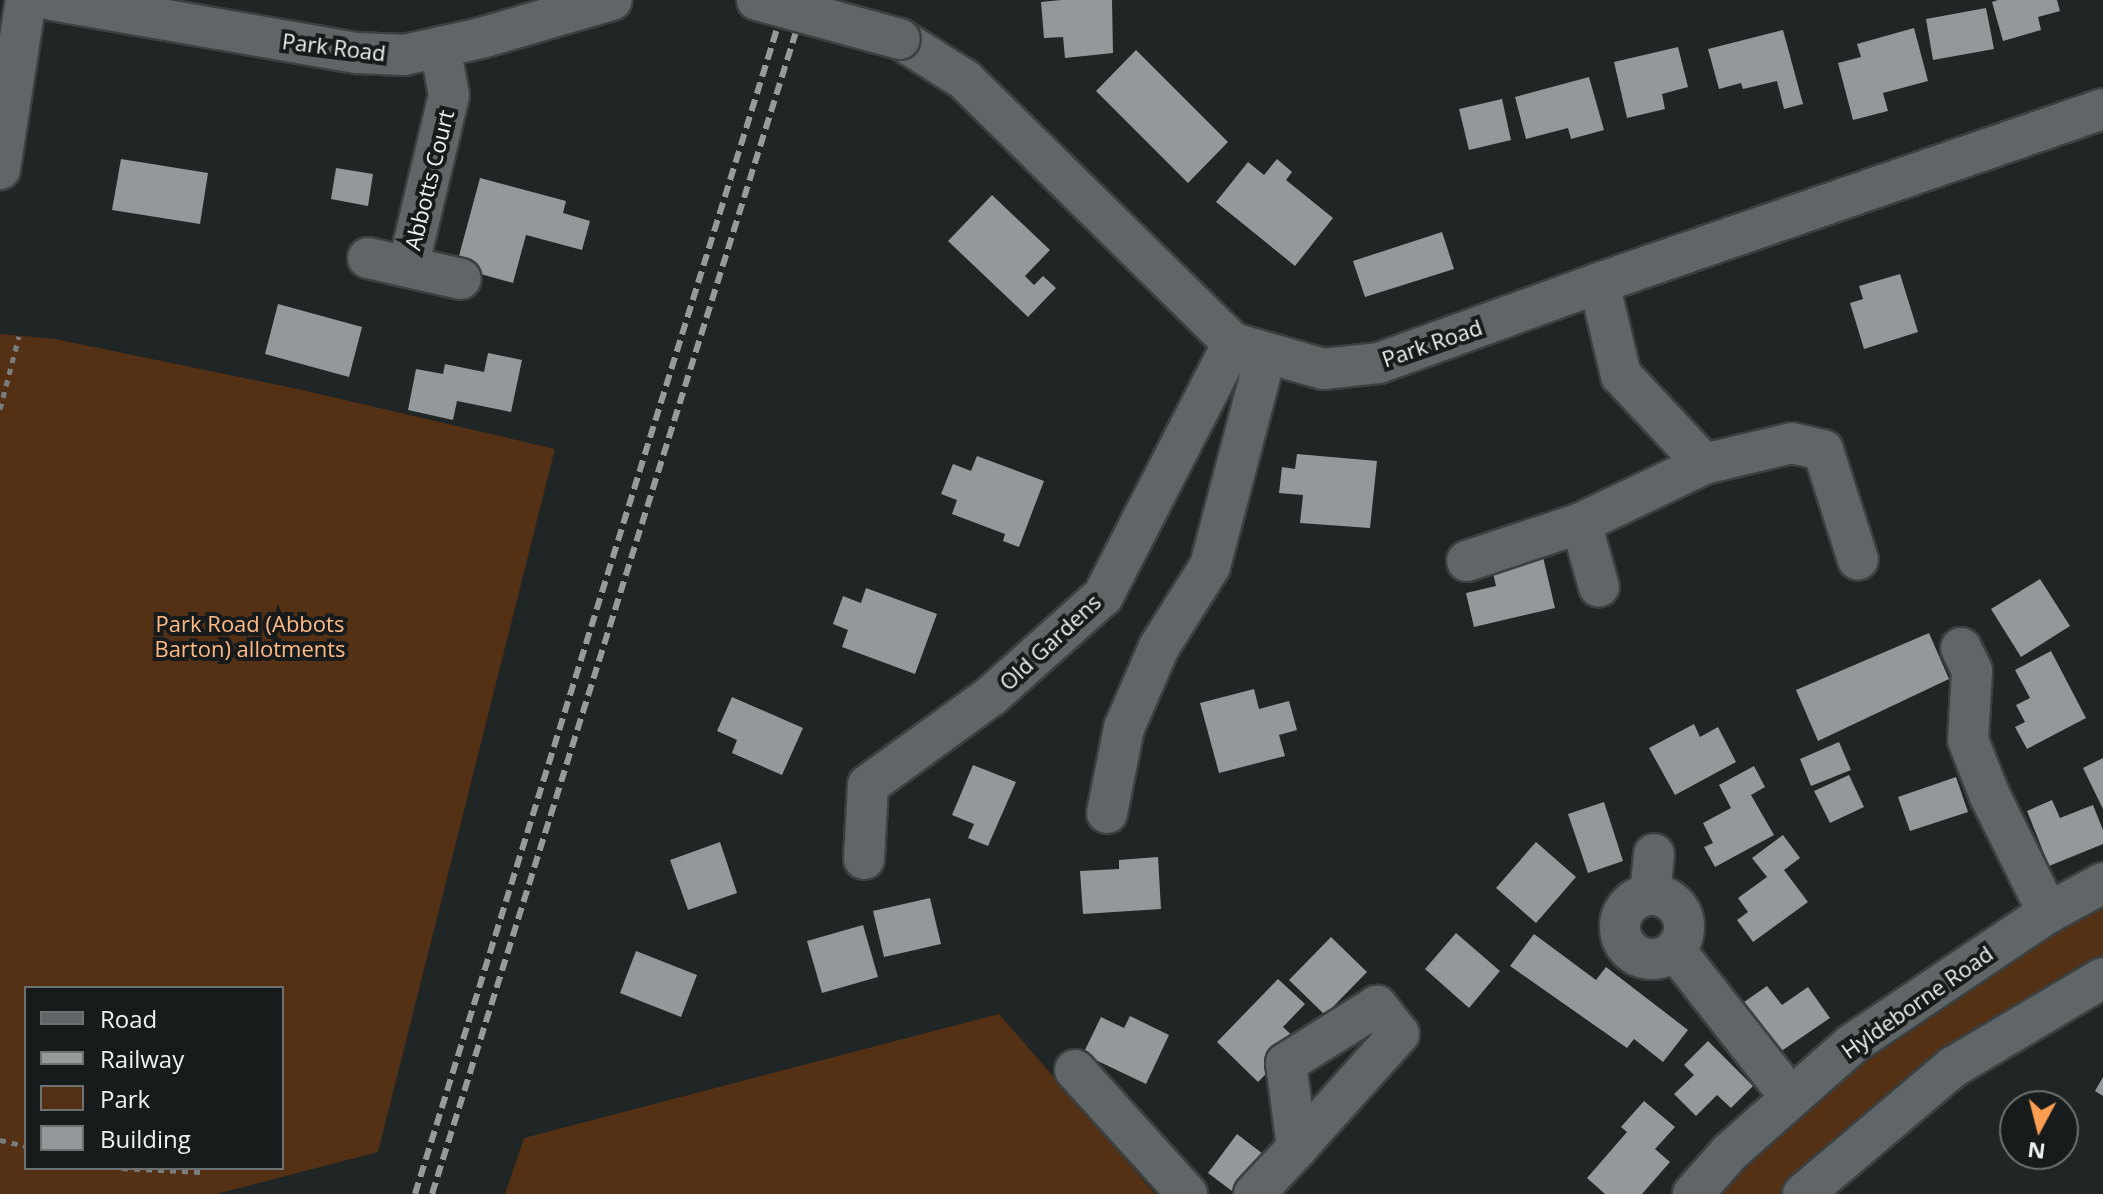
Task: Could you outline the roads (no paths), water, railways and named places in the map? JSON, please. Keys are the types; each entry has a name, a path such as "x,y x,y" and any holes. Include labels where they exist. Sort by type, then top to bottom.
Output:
{"street":[{"path":"0,165 26,0"},
{"name":"Park Road","path":"52,0 357,53 404,55 440,47 511,13 612,0"},
{"name":"Park Road","path":"757,0 900,39 965,80 1250,348 1323,369 1379,363 1599,283 2103,109"},
{"name":"Abbotts Court","path":"408,267 449,95 440,47"},
{"path":"368,258 461,279"},
{"path":"1599,283 1621,375 1704,464"},
{"path":"1107,813 1124,728 1159,647 1210,566 1250,348"},
{"name":"Old Gardens","path":"864,859 868,785 991,696 1103,596 1250,348"},
{"path":"1467,561 1581,523 1704,464 1792,443 1823,450 1858,560"},
{"path":"1581,523 1599,587"},
{"path":"1961,648 1972,671 1968,740 1990,796 2048,913"},
{"path":"1650,895 1654,854"},
{"name":"Hyldeborne Road","path":"1693,1194 1729,1153 1852,1044 2048,913 2103,883"},
{"path":"1650,895 1671,901 1684,919 1682,941 1675,950 1657,959 1637,956 1623,942 1620,932 1623,913 1639,898 1650,895"},
{"path":"1675,950 1791,1098"},
{"path":"1803,1194 1953,1067 2103,978"},
{"path":"1075,1070 1187,1194"},
{"path":"1254,1194 1297,1148"}],"railway":[{"path":"415,1194 786,0"},
{"path":"432,1194 806,0"}],"park label":[{"name":"Park Road (Abbots Barton) allotments","path":"250,636"}]}
